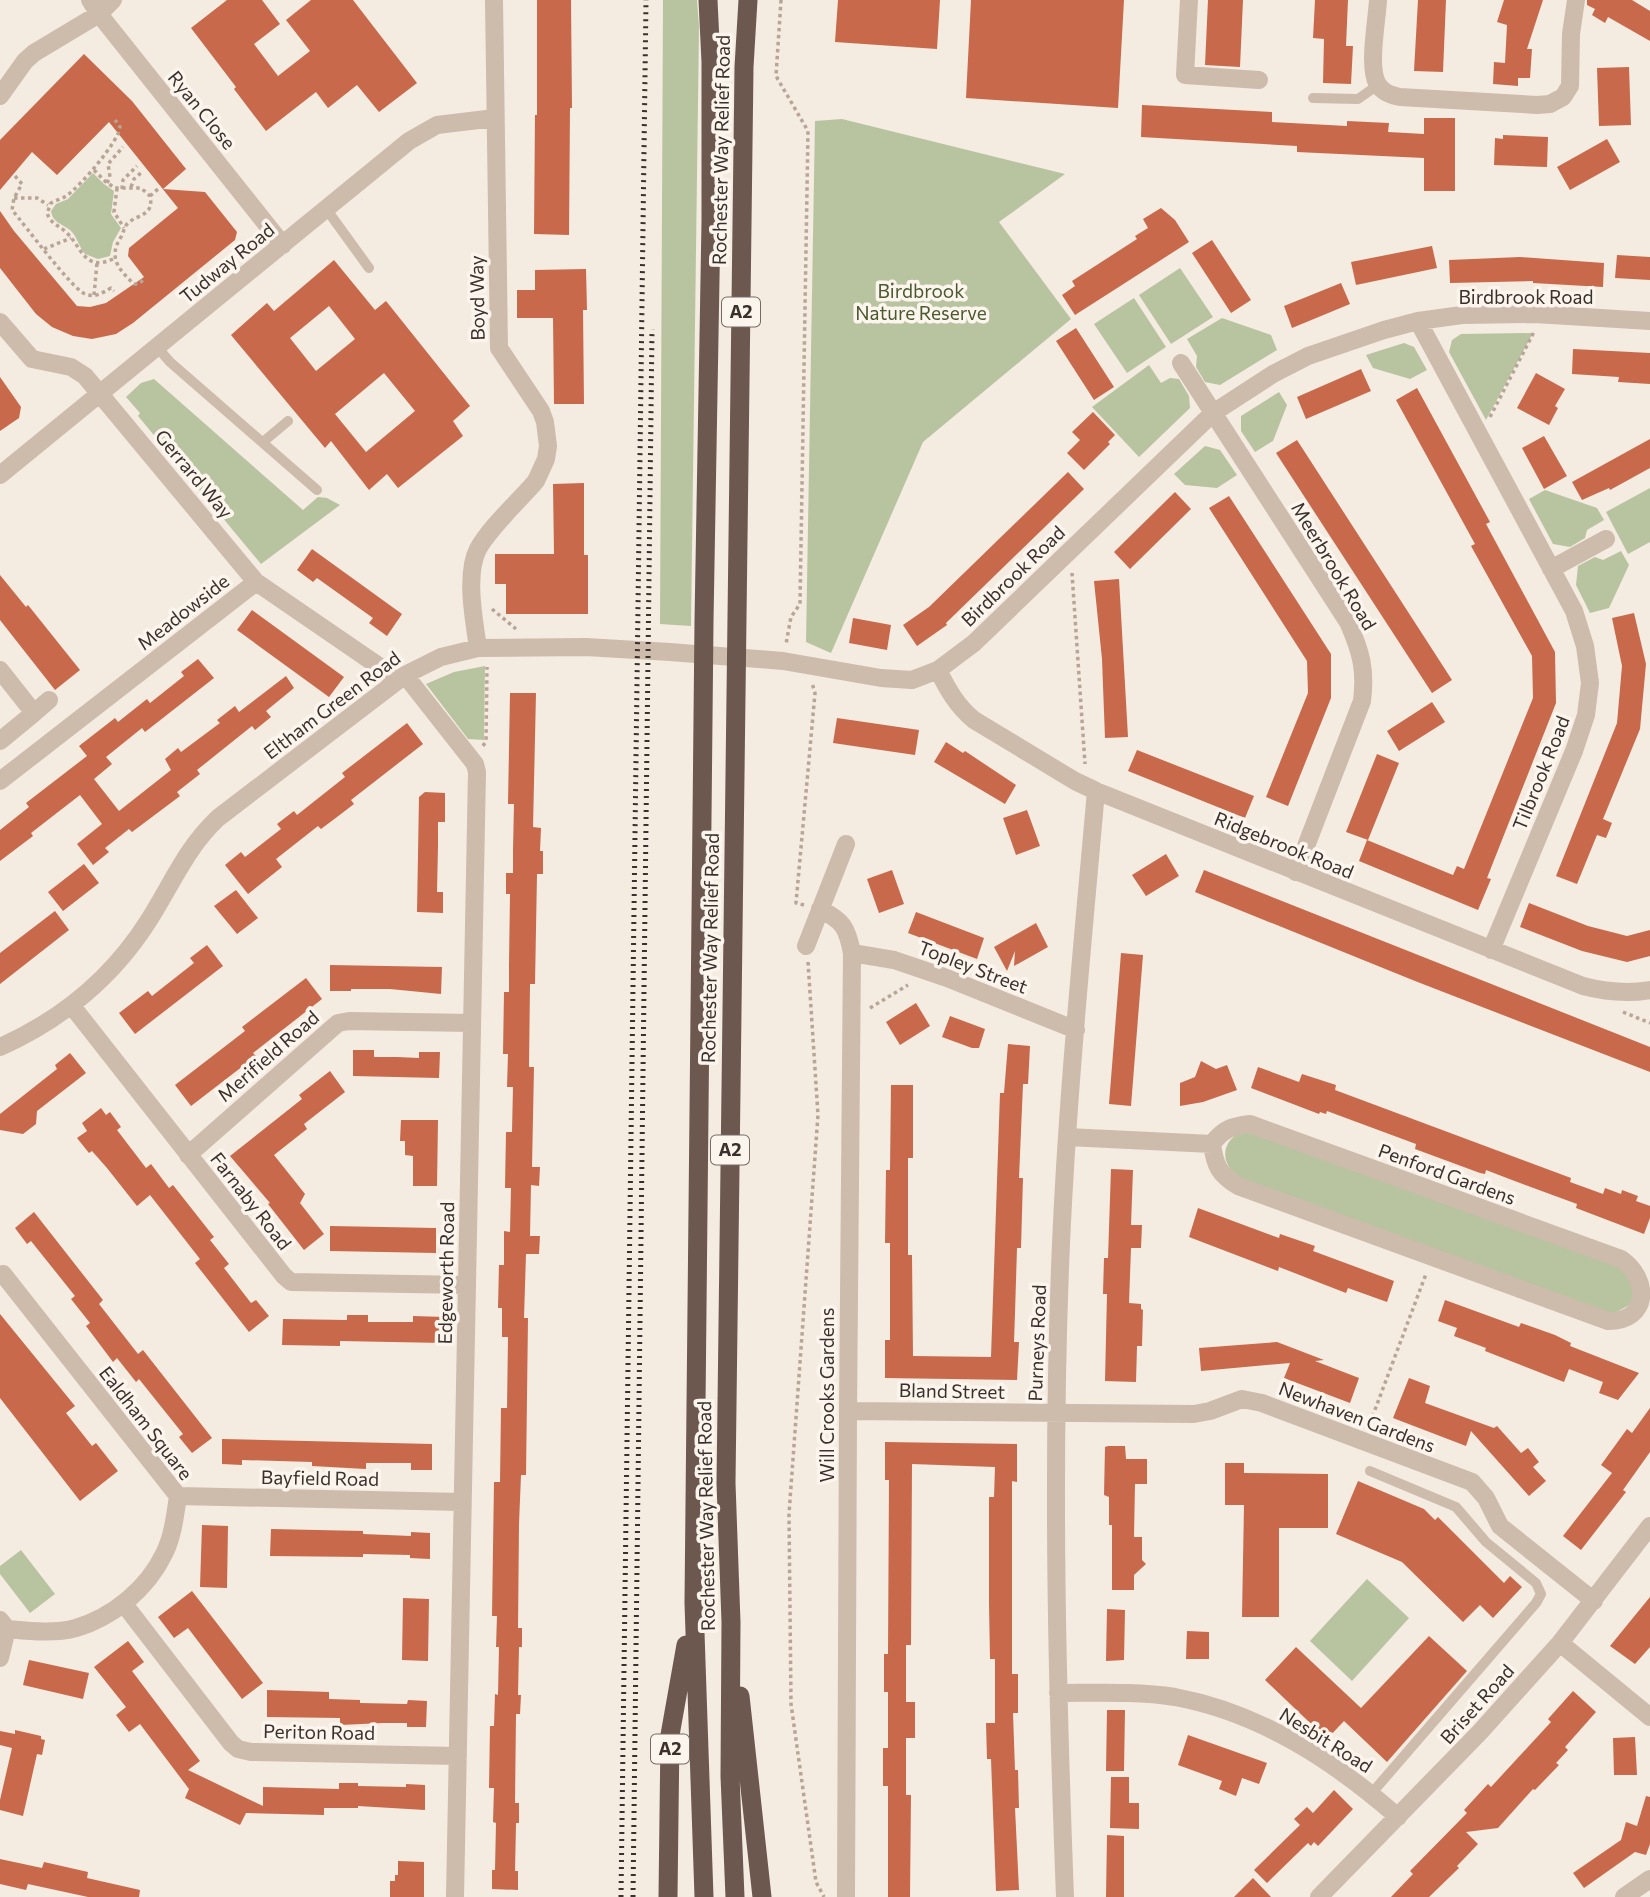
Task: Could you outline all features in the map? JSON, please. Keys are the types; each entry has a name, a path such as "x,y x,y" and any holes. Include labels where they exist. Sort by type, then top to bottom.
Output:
{"highway":[{"name":"Rochester Way Relief Road","path":"704,1897 694,1603 711,222 711,62 708,0"},
{"name":"Rochester Way Relief Road","path":"735,1897 730,1776 731,1622 726,1483 744,67 748,0"},
{"name":"A2","path":"668,1897 670,1735 694,1603"},
{"name":"A2","path":"731,1622 762,1897"}],"street":[{"path":"0,96 34,53 94,7 113,0"},
{"name":"Boyd Way","path":"483,647 473,593 472,567 478,549 536,481 546,459 548,446 541,411 499,348 494,0"},
{"path":"1189,0 1185,75 1259,80"},
{"path":"1378,0 1374,73 1378,85 1388,95 1550,104 1563,97 1570,86 1571,34 1576,0"},
{"name":"Ryan Close","path":"94,7 283,245"},
{"name":"Tudway Road","path":"0,475 410,141 437,125 495,118"},
{"name":"Birdbrook Road","path":"808,673 912,680 938,670 974,643 1213,413 1273,374 1308,356 1348,341 1418,321 1462,315 1535,314 1650,321"},
{"name":"Tilbrook Road","path":"1418,321 1574,611 1585,646 1590,683 1586,715 1574,751 1491,950"},
{"name":"Gerrard Way","path":"0,322 32,359 71,368 85,376 256,582"},
{"path":"1181,363 1213,413"},
{"name":"Meerbrook Road","path":"1213,413 1348,622 1360,650 1365,676 1362,701 1296,872"},
{"path":"1551,569 1606,539"},
{"name":"Meadowside","path":"0,781 256,582 383,669 401,678"},
{"name":"Eltham Green Road","path":"0,1047 72,1006 105,976 147,923 187,853 201,834 303,751 401,678 441,657 483,647 586,647 670,652 808,673"},
{"path":"0,670 34,713"},
{"name":"Ridgebrook Road","path":"938,670 951,696 974,720 1096,791 1574,982 1605,991 1626,993 1650,990"},
{"path":"401,678 475,764"},
{"path":"0,741 49,701"},
{"name":"Edgeworth Road","path":"455,1897 477,772 475,764"},
{"name":"Purneys Road","path":"1065,1897 1058,1693 1056,1413 1060,1268 1067,1137 1096,791"},
{"path":"806,946 846,844"},
{"name":"Will Crooks Gardens","path":"820,909 836,918 848,931 852,953 846,1897"},
{"name":"Topley Street","path":"852,953 894,960 1076,1030"},
{"name":"Farnaby Road","path":"72,1006 291,1282 467,1285"},
{"name":"Merifield Road","path":"188,1155 338,1023 472,1023"},
{"name":"Penford Gardens","path":"1250,1125 1621,1259 1635,1266 1645,1282 1647,1303 1623,1321 1608,1321 1432,1258 1238,1186 1223,1177 1214,1160 1212,1144 1220,1133 1233,1126 1250,1125"},
{"path":"1067,1137 1212,1144"},
{"name":"Ealdham Square","path":"0,1276 3,1273 178,1496 174,1525 164,1554 148,1578 124,1604 103,1617 75,1628 43,1632 3,1624"},
{"name":"Newhaven Gardens","path":"1056,1413 1194,1414 1242,1399 1262,1403 1472,1482 1486,1497 1500,1526 1594,1601"},
{"name":"Bland Street","path":"848,1411 1056,1413"},
{"name":"Bayfield Road","path":"178,1496 462,1502"},
{"name":"Briset Road","path":"1319,1897 1480,1732 1560,1643 1649,1530"},
{"name":"Periton Road","path":"124,1604 238,1749 251,1752 458,1756"},
{"path":"0,1658 3,1624"},
{"path":"1560,1643 1650,1717"},
{"name":"Nesbit Road","path":"1058,1693 1125,1693 1175,1698 1232,1713 1279,1732 1346,1774 1398,1817"},
{"path":"1624,1897 1650,1880"}],"lane":[{"path":"1313,98 1358,99 1378,85"},
{"path":"327,210 369,268"},
{"path":"157,347 170,362 317,490"},
{"path":"263,442 288,421"},
{"path":"1370,1471 1456,1507 1486,1542 1536,1583 1541,1594 1371,1794"}],"path":[{"path":"780,0 776,76 808,131 800,604 791,617 785,643 793,648"},
{"path":"48,206 66,196 94,169 119,135 120,127 115,120"},
{"path":"107,183 110,177 108,164 123,147"},
{"path":"124,228 114,212 123,180 137,166"},
{"path":"94,169 107,183 120,189 141,188 150,196 151,204 146,214 131,221 124,228 116,243 113,259"},
{"path":"131,187 134,178 142,172"},
{"path":"15,176 22,184 13,198 12,210 73,285 84,293 93,295 110,288 114,291"},
{"path":"150,196 158,189"},
{"path":"13,198 37,198 48,206"},
{"path":"48,206 47,213 51,221 71,238 82,255 97,262 113,259"},
{"path":"44,249 71,238"},
{"path":"113,259 134,284 145,278"},
{"path":"93,295 97,262"},
{"path":"1476,429 1487,422 1535,333 1535,314"},
{"path":"1060,560 1072,574 1085,764 1075,781"},
{"path":"473,593 536,646"},
{"path":"475,764 486,741 483,647"},
{"path":"796,903 815,693 808,673"},
{"path":"806,946 810,972 818,1115 789,1514 791,1704 816,1882 824,1897"},
{"path":"851,1010 868,1010 911,983 917,968"},
{"path":"1363,1442 1432,1258"}],"green space":[{"path":"663,0 697,0 699,26 691,626 660,624"},
{"name":"Birdbrook Nature Reserve","path":"842,119 1065,174 999,222 1071,319 923,442 831,653 806,642 815,121"},
{"path":"93,173 114,191 111,214 121,228 113,242 110,256 98,259 85,254 72,232 56,220 51,211 56,204 68,199"},
{"path":"1180,268 1213,317 1171,344 1139,295"},
{"path":"1134,298 1166,347 1127,373 1094,324"},
{"path":"1222,318 1271,335 1277,350 1220,385 1205,382 1196,367 1197,356 1187,339"},
{"path":"1533,333 1486,420 1449,352 1452,340 1461,334"},
{"path":"1404,343 1414,347 1427,370 1410,379 1373,368 1366,355"},
{"path":"1149,365 1161,383 1170,378 1179,379 1189,396 1190,408 1139,457 1092,407"},
{"path":"154,379 303,510 318,497 327,498 340,505 261,564 138,416 140,413 126,397 141,383"},
{"path":"1279,392 1287,405 1273,441 1255,452 1241,431 1241,416"},
{"path":"1205,446 1220,450 1237,475 1217,488 1185,485 1174,474"},
{"path":"1650,488 1650,542 1628,554 1606,512"},
{"path":"1545,490 1597,508 1604,520 1587,530 1585,538 1570,547 1553,544 1529,499"},
{"path":"1621,551 1629,565 1609,608 1590,613 1576,585 1578,566 1595,557 1603,560"},
{"path":"485,666 484,740 468,739 426,684 454,672"},
{"path":"1246,1130 1621,1267 1636,1287 1631,1304 1615,1313 1606,1312 1238,1177 1227,1164 1226,1150 1232,1138"},
{"path":"21,1550 55,1594 30,1613 0,1574 0,1566"},
{"path":"1367,1579 1409,1618 1352,1681 1310,1641"}],"building":[{"path":"227,0 262,0 280,24 254,44 278,76 310,51 286,20 311,0 353,0 417,83 379,112 357,85 328,108 316,92 266,131 191,28"},
{"path":"537,0 571,0 569,235 534,234"},
{"path":"838,0 940,0 937,49 835,42"},
{"path":"971,0 1124,0 1118,108 966,98"},
{"path":"1208,0 1243,0 1240,67 1205,65"},
{"path":"1315,0 1348,0 1346,46 1353,46 1351,84 1323,83 1324,39 1313,38"},
{"path":"1418,0 1446,0 1443,72 1414,71"},
{"path":"1504,0 1543,0 1527,49 1532,49 1530,78 1518,78 1518,86 1493,84 1494,62 1505,63 1507,25 1497,22"},
{"path":"1587,0 1632,0 1650,11 1650,41 1608,17 1605,23 1592,15 1595,9 1587,5"},
{"path":"84,54 132,101 186,169 163,189 205,192 237,232 235,240 133,323 116,334 92,339 73,336 52,327 36,314 0,268 0,211 77,306 90,307 106,303 144,277 128,256 129,248 178,208 109,122 57,175 32,152 0,190 0,140"},
{"path":"1629,67 1631,125 1599,126 1597,68"},
{"path":"1142,105 1272,112 1272,122 1347,126 1347,121 1389,123 1388,132 1424,134 1424,118 1455,118 1455,191 1424,191 1424,158 1297,152 1297,146 1141,137"},
{"path":"1503,135 1548,137 1547,167 1494,165 1495,138 1503,139"},
{"path":"1607,139 1620,162 1570,190 1557,167"},
{"path":"1161,208 1175,220 1189,242 1075,315 1062,295 1075,286 1072,281 1137,239 1135,236 1148,228 1143,219"},
{"path":"1212,240 1251,300 1231,313 1192,253"},
{"path":"1432,246 1437,268 1356,285 1351,262"},
{"path":"1617,255 1650,257 1650,280 1615,278"},
{"path":"1520,257 1604,263 1603,287 1533,281 1450,283 1449,260"},
{"path":"334,260 375,310 386,301 470,406 453,421 463,436 398,488 387,474 369,490 331,441 325,448 231,335 267,303 274,311","holes":["329,306 355,339 316,371 290,338","384,373 415,411 366,452 335,414"]},
{"path":"586,269 587,310 583,310 584,404 554,404 553,318 517,318 517,290 535,290 535,270"},
{"path":"1341,283 1350,304 1292,328 1284,306"},
{"path":"1076,328 1114,387 1094,400 1056,341"},
{"path":"1573,349 1650,353 1650,384 1618,382 1619,377 1572,374"},
{"path":"1361,369 1371,391 1306,419 1297,397"},
{"path":"1536,373 1565,389 1555,406 1558,408 1549,425 1517,408"},
{"path":"0,377 21,407 19,418 0,431"},
{"path":"1417,388 1490,522 1486,524 1555,652 1556,703 1487,878 1491,879 1478,910 1359,861 1367,840 1453,875 1457,866 1464,869 1533,698 1532,656 1471,546 1475,544 1396,400"},
{"path":"1093,412 1115,435 1108,442 1110,444 1084,470 1067,453 1080,440 1072,432"},
{"path":"1544,436 1567,476 1544,489 1522,448"},
{"path":"1650,439 1650,468 1610,490 1609,488 1582,500 1572,482"},
{"path":"1297,440 1452,680 1432,693 1276,453"},
{"path":"1068,472 1084,489 946,623 947,625 917,646 903,625 929,607"},
{"path":"584,483 584,555 588,555 588,614 506,614 506,584 495,584 495,554 554,554 553,484"},
{"path":"1175,492 1191,509 1130,569 1114,552"},
{"path":"1229,496 1331,654 1331,698 1288,806 1266,797 1308,693 1307,661 1209,508"},
{"path":"312,549 402,614 387,636 369,623 373,618 317,578 313,582 297,570"},
{"path":"0,575 80,670 55,690 0,620"},
{"path":"1119,579 1128,737 1105,738 1102,659 1094,581"},
{"path":"252,610 344,677 329,697 237,630"},
{"path":"1634,613 1646,664 1640,729 1603,819 1612,823 1606,838 1597,835 1577,884 1556,876 1617,723 1622,666 1612,618"},
{"path":"853,618 891,625 887,650 849,643"},
{"path":"198,659 214,678 145,732 142,728 106,757 112,764 94,779 119,811 171,770 165,759 178,748 181,752 220,723 217,720 235,706 239,712 286,676 294,688 266,711 271,717 255,730 252,726 197,770 200,774 177,792 180,796 132,832 129,829 105,848 109,852 93,865 77,844 102,824 80,795 0,861 0,830 29,807 26,803 87,756 79,746 115,718 118,722 147,699 150,703 184,676 181,672"},
{"path":"510,693 536,693 533,827 541,828 540,851 543,851 543,874 537,874 535,984 530,984 529,1067 534,1067 532,1167 540,1167 539,1186 531,1185 530,1236 540,1236 539,1254 526,1254 526,1475 521,1475 518,1628 522,1628 522,1647 519,1647 518,1695 521,1695 520,1714 516,1714 515,1803 519,1803 519,1823 516,1823 515,1871 518,1871 518,1890 492,1889 496,1823 493,1822 494,1788 489,1788 490,1726 494,1726 495,1694 498,1695 499,1647 496,1647 497,1616 492,1616 494,1482 500,1482 501,1408 507,1408 508,1337 502,1337 502,1308 498,1308 499,1265 504,1265 504,1231 510,1232 511,1188 505,1188 506,1132 512,1132 513,1087 507,1087 508,1054 503,1054 504,992 509,992 510,894 506,894 506,873 513,873 514,804 508,804"},
{"path":"1432,702 1445,722 1399,751 1387,731"},
{"path":"837,718 919,730 915,755 833,743"},
{"path":"407,723 423,744 351,800 354,804 321,829 318,826 276,859 282,867 248,894 225,865 241,852 245,857 281,829 277,824 294,811 297,815 345,777 342,773"},
{"path":"946,742 963,753 965,751 1016,785 1005,804 934,762"},
{"path":"1137,750 1254,796 1245,818 1128,771"},
{"path":"1377,754 1399,763 1368,840 1346,832"},
{"path":"425,792 445,793 445,822 438,822 437,892 443,892 443,913 417,912 419,797"},
{"path":"1027,810 1040,846 1016,855 1003,818"},
{"path":"1166,854 1179,876 1146,896 1132,875"},
{"path":"84,864 99,883 63,911 48,892"},
{"path":"892,870 904,904 879,913 867,879"},
{"path":"1204,870 1650,1047 1650,1072 1195,892"},
{"path":"236,890 258,918 237,934 214,906"},
{"path":"1529,903 1588,926 1627,936 1650,930 1650,956 1627,962 1582,951 1520,927"},
{"path":"55,911 69,930 0,984 0,953"},
{"path":"916,912 984,938 977,959 908,933"},
{"path":"1036,923 1048,947 1014,966 1015,951 1007,971 994,947"},
{"path":"207,945 223,966 135,1034 119,1013 148,991 152,996 194,963 190,958"},
{"path":"1121,953 1143,955 1131,1106 1109,1104"},
{"path":"330,965 442,967 441,994 390,989 330,991"},
{"path":"306,978 322,999 253,1053 256,1056 191,1106 175,1085 245,1031 242,1027"},
{"path":"916,1003 930,1026 900,1045 886,1022"},
{"path":"950,1016 985,1029 979,1048 942,1037"},
{"path":"1008,1044 1030,1046 1028,1084 1023,1084 1019,1178 1023,1178 1021,1248 1017,1248 1014,1342 1019,1342 1017,1380 885,1378 885,1340 890,1340 890,1243 885,1243 886,1170 890,1170 891,1085 913,1085 913,1158 908,1158 908,1255 912,1255 913,1356 991,1357 1000,1093 1004,1093"},
{"path":"353,1050 374,1050 374,1057 419,1058 419,1052 440,1052 439,1078 353,1076"},
{"path":"70,1053 86,1073 37,1111 36,1124 23,1134 0,1130 0,1114 57,1069 55,1065"},
{"path":"1201,1061 1216,1069 1227,1065 1237,1090 1203,1102 1180,1106 1180,1083 1195,1077"},
{"path":"1258,1067 1299,1082 1302,1074 1336,1085 1335,1090 1571,1178 1570,1182 1603,1194 1605,1188 1638,1196 1636,1201 1650,1206 1650,1218 1644,1234 1576,1208 1577,1204 1486,1170 1485,1174 1480,1173 1415,1149 1416,1144 1327,1111 1326,1114 1319,1114 1251,1088"},
{"path":"330,1071 345,1092 304,1124 307,1129 274,1155 305,1194 300,1203 324,1234 304,1250 268,1204 270,1203 230,1156 302,1099 299,1095"},
{"path":"101,1108 106,1115 110,1112 121,1127 117,1130 146,1168 151,1164 169,1188 173,1185 214,1237 210,1240 229,1264 224,1268 251,1303 256,1300 269,1316 249,1332 195,1263 200,1259 150,1195 137,1206 92,1151 89,1153 77,1138 87,1131 82,1123"},
{"path":"401,1120 438,1120 437,1186 413,1186 413,1156 405,1155 405,1141 400,1141"},
{"path":"1111,1169 1133,1170 1131,1225 1142,1225 1141,1248 1131,1248 1129,1303 1141,1304 1143,1310 1142,1346 1137,1346 1136,1382 1105,1381 1107,1294 1103,1294 1104,1258 1108,1258"},
{"path":"1198,1208 1279,1238 1280,1234 1315,1246 1313,1251 1394,1281 1387,1302 1348,1288 1346,1293 1279,1267 1278,1271 1189,1237"},
{"path":"34,1212 103,1300 99,1304 138,1354 143,1350 212,1438 192,1453 179,1437 183,1434 139,1379 136,1382 117,1358 113,1362 86,1326 90,1323 71,1299 75,1296 31,1241 27,1244 15,1228"},
{"path":"330,1226 436,1228 436,1253 330,1251"},
{"path":"1445,1300 1519,1327 1521,1323 1555,1335 1571,1343 1570,1346 1639,1373 1618,1400 1599,1393 1603,1382 1569,1369 1564,1382 1454,1336 1457,1328 1438,1321"},
{"path":"0,1314 75,1406 66,1413 92,1446 96,1443 118,1471 80,1501 0,1398"},
{"path":"347,1315 368,1315 368,1322 413,1322 413,1316 445,1317 444,1343 340,1341 340,1346 282,1345 283,1319 347,1320"},
{"path":"1277,1342 1324,1360 1315,1361 1359,1378 1350,1403 1284,1378 1290,1363 1201,1371 1199,1348"},
{"path":"1409,1378 1430,1386 1425,1403 1494,1428 1497,1426 1521,1453 1528,1448 1539,1462 1533,1467 1546,1481 1529,1496 1471,1431 1466,1446 1393,1418"},
{"path":"1650,1408 1650,1452 1623,1490 1626,1492 1581,1550 1563,1536 1612,1473 1601,1465 1627,1429 1632,1433"},
{"path":"222,1439 432,1444 432,1470 411,1470 411,1463 366,1463 366,1469 312,1466 312,1462 242,1460 242,1465 222,1464"},
{"path":"885,1442 1017,1444 1017,1482 1012,1481 1012,1674 1018,1674 1018,1713 1013,1713 1015,1770 1018,1770 1019,1808 1015,1808 1019,1890 996,1891 991,1759 987,1759 986,1723 995,1723 995,1659 990,1659 989,1497 994,1497 995,1467 912,1464 911,1645 906,1645 906,1702 915,1702 915,1738 906,1738 906,1795 911,1795 910,1897 888,1897 888,1786 883,1786 883,1748 888,1748 888,1692 884,1692 884,1654 888,1654 889,1480 885,1480"},
{"path":"1125,1446 1126,1459 1147,1459 1147,1484 1135,1484 1134,1537 1142,1537 1142,1560 1146,1564 1134,1575 1134,1590 1112,1590 1112,1525 1109,1525 1109,1497 1104,1495 1105,1447"},
{"path":"1225,1463 1244,1463 1244,1473 1328,1474 1328,1528 1279,1528 1279,1617 1242,1617 1244,1505 1225,1505"},
{"path":"1358,1481 1424,1509 1435,1520 1438,1517 1504,1583 1510,1576 1522,1587 1493,1618 1480,1605 1463,1622 1402,1562 1336,1534"},
{"path":"202,1525 228,1526 227,1588 200,1587"},
{"path":"271,1529 363,1531 363,1534 411,1536 411,1532 430,1533 430,1559 410,1558 410,1555 363,1554 363,1557 270,1556"},
{"path":"192,1591 263,1683 242,1699 188,1628 174,1638 158,1617"},
{"path":"1650,1597 1650,1647 1635,1664 1610,1646"},
{"path":"403,1598 429,1599 428,1661 402,1660"},
{"path":"1107,1609 1125,1610 1124,1660 1106,1661"},
{"path":"1187,1631 1209,1632 1209,1659 1186,1659"},
{"path":"1429,1636 1467,1671 1387,1762 1344,1721 1327,1739 1265,1680 1296,1647 1361,1708"},
{"path":"128,1641 144,1662 132,1671 200,1761 188,1770 263,1806 263,1787 339,1789 339,1783 358,1783 358,1786 425,1785 425,1810 358,1806 324,1808 324,1815 246,1813 240,1825 185,1798 189,1789 140,1724 129,1732 116,1715 126,1707 94,1667"},
{"path":"29,1660 89,1673 83,1699 23,1685"},
{"path":"267,1690 329,1692 329,1699 360,1700 360,1703 407,1704 408,1700 427,1701 426,1727 407,1727 407,1723 340,1725 340,1718 267,1717"},
{"path":"1573,1691 1596,1712 1565,1747 1568,1750 1556,1763 1559,1765 1498,1828 1466,1832 1478,1844 1457,1866 1459,1868 1429,1897 1391,1897 1413,1874 1410,1871 1467,1813 1464,1810 1488,1784 1491,1787 1551,1722 1548,1719"},
{"path":"1107,1710 1125,1710 1124,1771 1106,1771"},
{"path":"15,1730 41,1736 41,1739 45,1740 42,1755 37,1754 23,1816 0,1810 12,1748 0,1745 0,1731 15,1734"},
{"path":"1188,1735 1267,1763 1259,1784 1242,1778 1236,1796 1219,1789 1222,1781 1178,1765"},
{"path":"1635,1737 1637,1775 1614,1775 1613,1738"},
{"path":"1111,1777 1129,1777 1129,1803 1139,1803 1139,1829 1110,1828"},
{"path":"1334,1790 1353,1809 1318,1846 1314,1842 1311,1846 1308,1843 1267,1883 1254,1870 1300,1825 1294,1819 1307,1807 1313,1813"},
{"path":"1646,1796 1650,1797 1650,1844 1646,1855 1635,1852 1584,1888 1573,1873 1621,1840 1626,1822 1637,1826"},
{"path":"1107,1835 1124,1836 1124,1897 1106,1897"},
{"path":"0,1859 42,1868 44,1862 88,1872 87,1878 140,1890 139,1897 88,1897 28,1884 26,1890 0,1884"},
{"path":"398,1861 424,1862 424,1897 390,1897 390,1881 395,1881 395,1875 398,1875"},
{"path":"1253,1878 1271,1897 1234,1897"}],"railway":[{"path":"621,1897 646,0"},
{"path":"633,1897 652,329"}]}
